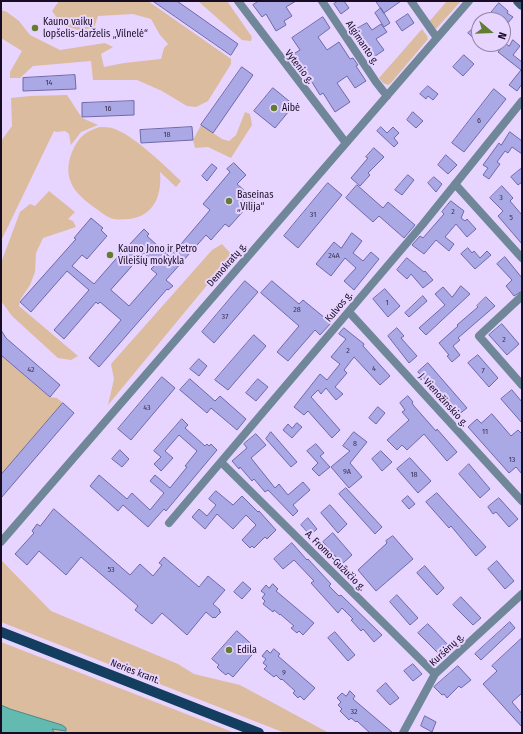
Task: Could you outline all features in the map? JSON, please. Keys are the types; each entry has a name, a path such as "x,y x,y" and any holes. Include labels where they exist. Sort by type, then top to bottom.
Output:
{"main road":[{"path":"518,1 522,5"},
{"name":"Neries krant.","path":"1,632 259,733"}],"street":[{"name":"Vytenio g.","path":"238,1 346,143"},
{"name":"Algimanto g.","path":"322,1 387,96"},
{"path":"411,1 437,38"},
{"name":"Demokratų g.","path":"1,542 469,1"},
{"name":"Kulvos g.","path":"169,523 349,312 522,101"},
{"path":"455,184 522,258"},
{"path":"522,296 479,336 522,385"},
{"name":"J. Vienožinskio g.","path":"349,312 522,501"},
{"name":"A. Fromo-Gužučio g.","path":"221,462 435,674"},
{"name":"Kuršėnų g.","path":"404,732 435,674 522,594"}],"shaded area":[{"path":"59,1 148,1 231,59 231,64 208,101 196,107 187,106 162,91 137,80 93,80 91,61 33,66 20,78 10,78 10,72 22,51 1,38 1,10 7,12 19,21 30,35 60,50 105,43 113,47 101,54 104,67 161,59 164,48 168,44 160,35 151,19 133,14 98,16 94,28 78,30 62,25 52,11"},
{"path":"198,1 227,1 252,37 251,41 242,40"},
{"path":"447,1 461,1 436,29 428,23"},
{"path":"422,29 428,39 391,83 388,85 383,83 379,78"},
{"path":"67,95 82,118 98,125 81,132 71,145 69,134 65,131 54,131 1,241 1,141 12,126 11,98"},
{"path":"245,112 250,114 252,125 231,158 208,147 195,148 193,140 201,125 222,139 229,141 236,135"},
{"path":"100,127 108,127 120,131 139,143 181,181 176,187 160,172 160,188 155,203 151,209 138,217 117,219 107,217 83,199 73,186 70,179 68,171 69,162 77,143 86,133"},
{"path":"49,191 75,212 68,219 73,221 76,227 43,238 36,253 35,272 30,285 20,300 19,306 78,356 71,360 58,358 12,316 1,301 1,263 20,212 30,204 35,206"},
{"path":"222,244 232,255 108,405 114,379 111,364 212,250"},
{"path":"1,355 50,397 57,398 63,403 1,475"},
{"path":"1,560 51,611 178,664 194,674 240,685 329,733 285,733 1,622"},
{"path":"1,642 235,733 55,733 51,729 62,725 1,705"},
{"path":"1,705 62,725 66,728 66,731 52,729 55,733 1,733"}],"building":[{"path":"153,1 177,1 238,44 231,55"},
{"path":"259,1 296,1 286,7 292,16 284,21 286,25 276,31 266,14 262,17 253,5"},
{"path":"338,1 344,1 349,8 341,14 334,4"},
{"path":"376,1 401,1 384,13"},
{"path":"499,3 508,11 508,12 492,12"},
{"path":"381,8 390,23 384,27 375,13"},
{"path":"408,14 414,23 402,31 396,22"},
{"path":"323,17 330,28 318,37 327,50 339,42 350,59 353,58 358,65 356,66 366,81 355,88 347,76 337,83 350,102 335,112 323,93 320,95 310,79 307,81 290,56 300,50 292,38"},
{"path":"367,23 372,30 381,24 387,32 376,39 384,50 371,59 353,31"},
{"path":"513,40 520,46 513,55 522,62 522,84 517,91 509,85 521,70 498,52 511,52 511,43"},
{"path":"464,55 474,64 463,76 453,67"},
{"path":"242,67 253,75 213,133 201,125"},
{"path":"75,75 76,89 23,91 23,78"},
{"path":"428,86 438,94 433,100 428,96 426,99 420,94"},
{"name":"Aibė","path":"273,88 294,105 275,128 254,111"},
{"path":"494,89 506,99 464,152 452,143"},
{"path":"134,101 134,115 82,117 82,103"},
{"path":"413,112 423,121 416,128 407,120"},
{"path":"192,127 193,140 141,143 140,130"},
{"path":"381,127 387,133 393,127 399,133 394,138 398,143 394,147 377,131"},
{"path":"510,132 522,141 522,154 512,147 508,153 505,151 497,162 500,164 489,179 483,175 488,168 483,165 499,143 501,145"},
{"path":"374,148 384,157 368,173 370,175 360,186 351,178 368,158 366,157"},
{"path":"446,155 457,165 448,174 438,165"},
{"path":"234,163 246,175 237,184 254,199 229,227 225,224 211,240 206,235 166,280 173,286 168,290 167,289 99,367 89,358 121,320 100,302 98,304 96,302 64,339 54,330 89,290 67,271 31,312 20,302 76,239 74,238 91,218 103,228 101,230 107,236 87,259 82,255 72,266 94,284 144,229 149,234 147,236 170,257 210,210 203,204 230,172 227,169","holes":["144,253 156,264 151,269 157,274 129,306 111,290"]},
{"path":"212,164 217,168 207,181 202,176"},
{"path":"522,168 522,182 518,185 511,177"},
{"path":"408,175 414,180 402,195 395,190"},
{"path":"434,177 442,184 436,192 428,183"},
{"path":"328,183 342,195 298,248 284,236"},
{"path":"357,185 383,208 388,202 415,225 404,238 379,216 373,222 346,198"},
{"path":"502,186 513,198 510,201 522,215 522,244 498,216 503,211 490,198"},
{"path":"451,201 464,211 461,218 465,221 467,219 476,229 467,237 456,224 445,237 454,244 449,251 436,240 424,254 412,245 420,236 423,238 444,214 442,212"},
{"path":"352,233 362,241 353,253 363,261 371,252 379,259 354,290 344,281 356,268 345,258 331,276 316,264 334,242 341,248"},
{"path":"468,248 472,253 474,251 480,258 487,251 491,255 475,269 461,254"},
{"path":"505,257 522,278 522,291 514,296 506,286 512,280 497,264"},
{"path":"407,258 424,272 425,271 433,280 423,288 411,274 407,279 397,270"},
{"path":"245,281 258,292 214,343 202,332"},
{"path":"272,281 299,304 303,300 331,323 320,335 315,330 288,361 277,352 299,326 261,293"},
{"path":"461,286 470,294 426,335 419,328 445,305 435,294 443,287 452,297"},
{"path":"385,289 400,306 388,317 373,299"},
{"path":"423,296 427,301 409,317 405,313"},
{"path":"486,297 495,306 458,338 460,340 453,346 460,355 452,362 447,356 449,355 439,343 478,307 477,306"},
{"path":"502,324 519,344 507,355 489,335"},
{"path":"344,328 364,344 363,346 390,376 380,385 354,357 344,370 347,373 335,387 343,394 336,400 326,388 321,394 318,390 311,397 340,430 332,438 308,411 304,415 294,407 320,374 327,380 340,364 331,357 346,339 339,334"},
{"path":"397,328 404,336 401,338 417,356 409,363 388,336"},
{"path":"1,330 6,338 60,385 50,397 1,355"},
{"path":"254,335 266,346 228,390 215,380"},
{"path":"478,355 498,378 489,387 468,363"},
{"path":"199,359 207,366 199,376 190,369"},
{"path":"428,363 467,408 458,415 418,372"},
{"path":"162,377 175,388 131,440 118,429"},
{"path":"190,379 215,401 220,396 246,419 237,430 211,408 207,413 180,390"},
{"path":"258,379 268,387 256,401 246,393"},
{"path":"512,390 522,402 522,423 501,399"},
{"path":"408,396 413,402 412,403 414,406 457,452 447,461 424,434 407,450 402,445 397,450 387,440 409,420 402,412 405,410 400,403"},
{"path":"63,403 74,413 1,498 1,475"},
{"path":"378,407 385,413 376,424 369,418"},
{"path":"492,414 511,436 518,430 522,434 522,474 516,467 509,473 468,427 477,419 481,423"},
{"path":"182,419 188,425 185,428 205,446 207,444 209,446 211,444 217,450 166,511 164,509 148,527 123,505 118,511 90,486 99,475 127,499 132,493 150,510 164,493 150,481 155,475 170,488 187,467 185,466 197,451 179,435 165,451 173,458 161,471 154,464 161,457 154,451"},
{"path":"297,423 302,427 292,438 283,430 288,424 292,428"},
{"path":"271,432 297,462 291,467 266,439"},
{"path":"354,432 367,442 350,463 362,477 349,488 331,467 350,451 343,446"},
{"path":"256,434 266,445 251,458 275,488 279,484 288,495 303,482 310,490 293,505 298,511 293,516 268,490 265,492 254,479 252,481 240,467 239,469 232,461 247,448 244,444"},
{"path":"316,444 324,453 320,456 330,467 319,476 312,469 318,463 307,451"},
{"path":"120,450 129,459 122,467 112,459"},
{"path":"381,451 392,462 382,471 372,459"},
{"path":"410,458 431,481 418,493 397,469"},
{"path":"469,464 490,489 480,498 459,474"},
{"path":"346,488 382,527 375,534 339,494"},
{"path":"216,491 233,505 242,496 258,512 259,511 276,530 267,539 265,537 254,548 252,546 250,548 242,540 256,525 246,515 233,529 217,514 205,529 192,517 199,509 207,516 216,505 209,499"},
{"path":"437,493 486,547 476,556 451,526 449,528 426,502"},
{"path":"408,496 415,504 409,509 402,501"},
{"path":"499,498 518,519 509,527 496,512 493,514 488,507"},
{"path":"330,505 347,524 338,533 321,513"},
{"path":"54,509 130,575 140,564 153,576 162,565 159,563 164,557 199,587 208,576 225,590 213,604 221,612 213,618 206,612 187,635 162,613 152,624 135,610 138,606 81,557 66,575 39,551 27,565 15,554 34,533 32,531 37,524 40,526"},
{"path":"308,518 317,529 310,535 301,525"},
{"path":"333,533 352,555 342,564 323,542"},
{"path":"393,536 413,559 376,591 358,570 387,543 386,541"},
{"path":"292,543 331,584 329,586 339,596 341,595 382,635 374,642 363,629 361,631 351,620 353,619 342,608 338,613 311,583 314,581 294,560 283,569 274,559"},
{"path":"497,561 514,581 505,589 488,569"},
{"path":"425,566 444,588 437,595 417,573"},
{"path":"243,582 251,589 242,599 234,592"},
{"path":"273,584 278,589 276,591 314,623 303,635 299,631 297,633 291,628 294,626 280,614 274,610 273,612 263,604 265,601 262,598 265,594 261,591 266,585 269,588"},
{"path":"397,595 418,618 410,625 390,602"},
{"path":"461,597 481,618 473,625 453,605"},
{"path":"510,622 515,628 481,660 475,654"},
{"path":"428,624 451,648 442,657 418,633"},
{"path":"237,631 257,649 233,677 228,673 226,675 221,671 217,667 219,665 212,659"},
{"path":"335,632 355,655 348,661 328,638"},
{"path":"522,638 522,693 512,702 522,714 522,727 483,684 497,671 492,666"},
{"path":"274,649 280,654 278,656 315,688 304,700 300,696 298,698 293,693 295,691 282,679 281,680 276,675 274,677 264,669 267,666 263,663 266,659 262,656 267,650 270,653"},
{"path":"413,664 422,674 413,681 404,671"},
{"path":"458,666 471,680 461,688 459,686 447,698 434,687"},
{"path":"386,683 399,698 390,705 377,691"},
{"path":"350,691 355,696 353,699 393,733 370,733 357,721 356,722 351,718 349,720 340,711 342,709 338,705 341,702 337,698 342,693 346,696"},
{"path":"425,716 436,722 432,732 421,726"}],"place":[{"name":"Kauno vaikų lopšelis-darželis „Vilnelė“","path":"35,28"},
{"name":"Aibė","path":"274,108"},
{"name":"Baseinas „Vilija“","path":"229,201"},
{"name":"Kauno Jono ir Petro Vileišių mokykla","path":"110,255"},
{"name":"Edila","path":"229,650"}]}
